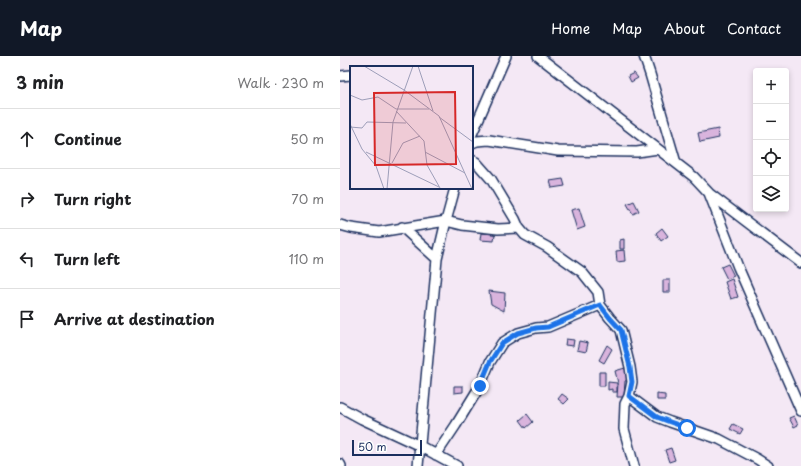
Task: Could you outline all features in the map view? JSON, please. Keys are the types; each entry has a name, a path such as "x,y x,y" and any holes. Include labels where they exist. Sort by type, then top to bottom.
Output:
{"street":[{"path":"473,132 506,56"},
{"path":"538,56 694,177 709,193 801,263"},
{"path":"644,56 676,163"},
{"path":"473,143 489,140 558,151 637,152 658,149"},
{"path":"473,160 490,179 519,228 525,235 547,247 582,272 598,292 600,305 621,330 632,382 629,396 625,404 624,429 634,466"},
{"path":"418,466 437,259 455,189"},
{"path":"709,193 738,267 801,411"},
{"path":"340,225 379,232 402,227 446,221 462,225 498,229 519,228"},
{"path":"402,227 437,259"},
{"path":"436,455 480,386 490,362 502,343 518,333 536,328 548,327 600,305"},
{"path":"629,396 657,417 719,439 768,466"},
{"path":"340,407 457,466"}],"building":[{"path":"634,73 638,78 631,82 628,76"},
{"path":"718,129 719,138 700,142 698,133"},
{"path":"563,179 565,186 552,188 550,181"},
{"path":"634,201 639,211 633,214 627,204"},
{"path":"579,208 585,227 577,230 571,210"},
{"path":"662,228 668,236 661,241 656,233"},
{"path":"481,233 495,234 494,241 480,240"},
{"path":"624,239 624,249 620,249 620,240"},
{"path":"624,250 625,261 617,262 616,251"},
{"path":"728,264 734,276 727,279 721,267"},
{"path":"732,279 738,297 731,299 725,282"},
{"path":"663,280 670,280 670,292 663,292"},
{"path":"489,291 505,293 504,311 491,304"},
{"path":"566,339 574,340 573,346 565,345"},
{"path":"579,341 588,343 586,352 577,350"},
{"path":"607,345 612,349 604,363 599,360"},
{"path":"625,368 628,380 625,381 624,397 617,397 618,383 615,371"},
{"path":"599,372 605,372 605,386 599,386"},
{"path":"608,382 617,383 617,392 612,392 612,389 608,390"},
{"path":"454,386 463,386 463,392 454,393"},
{"path":"562,394 569,399 564,404 558,399"},
{"path":"657,394 665,395 665,400 657,400"},
{"path":"527,414 533,422 526,428 520,420"},
{"path":"794,416 798,425 794,427 789,418"},
{"path":"733,424 743,429 740,434 730,429"},
{"path":"671,448 675,460 669,462 665,450"}],"route":[{"path":"480,386 490,362 502,343 518,333 536,328 548,327 600,305 621,330 632,382 629,396 657,417 687,428"}]}
